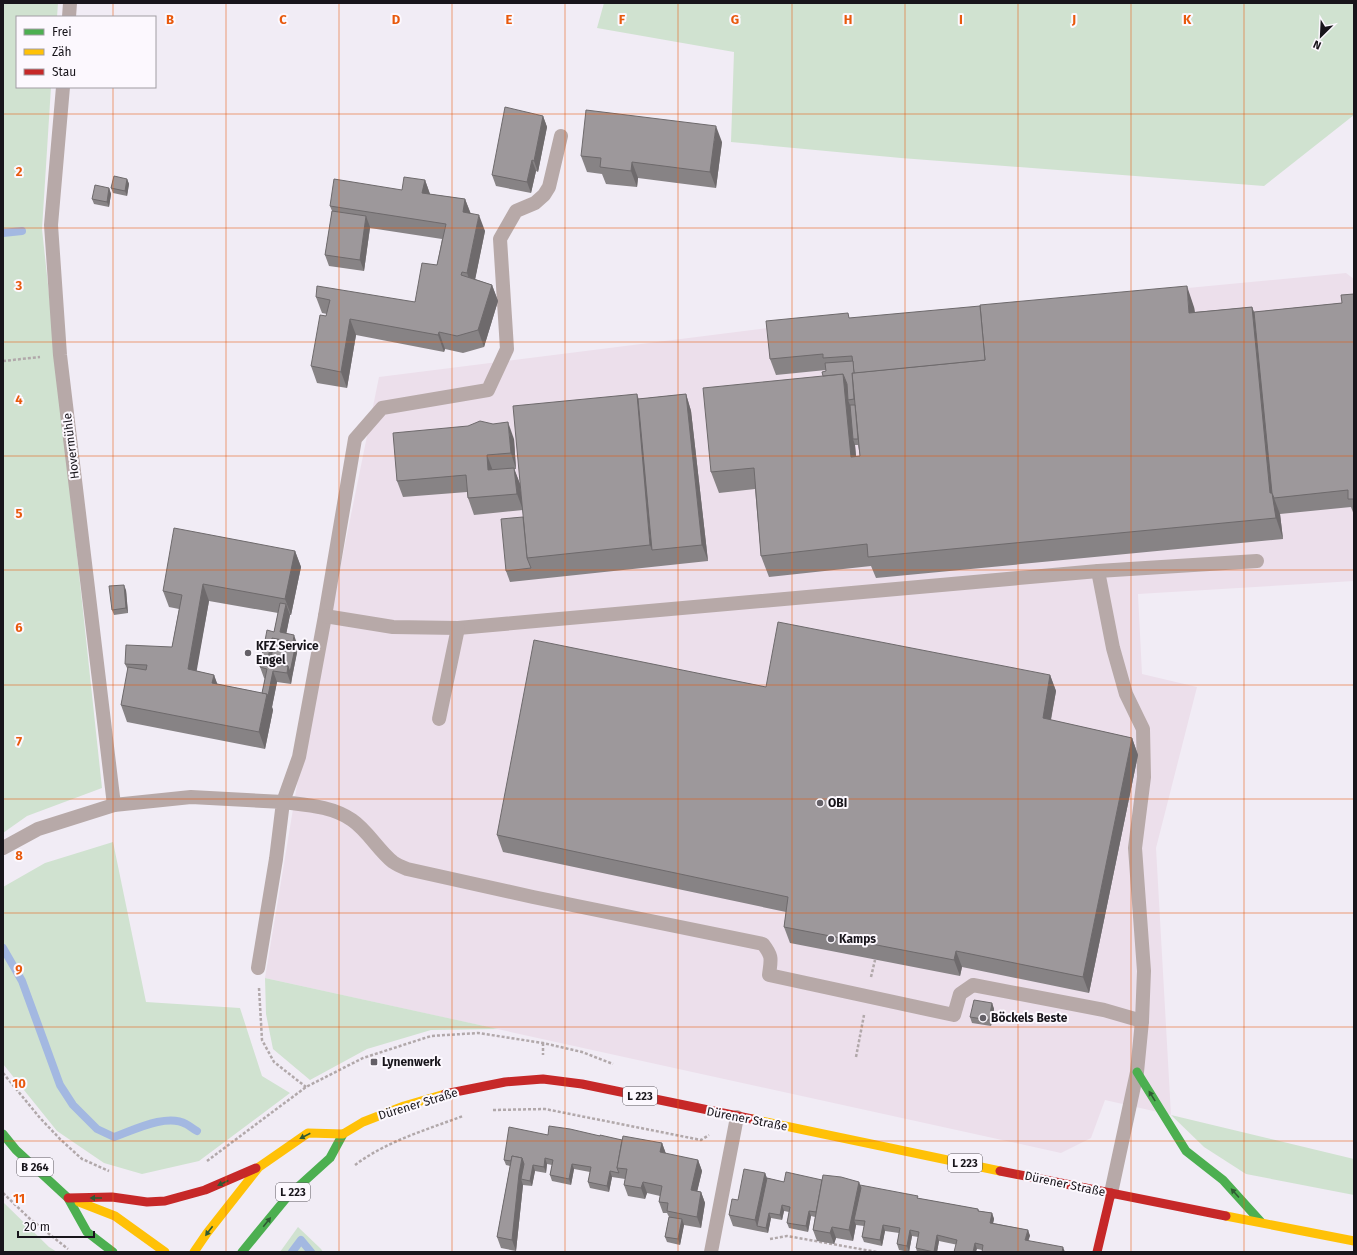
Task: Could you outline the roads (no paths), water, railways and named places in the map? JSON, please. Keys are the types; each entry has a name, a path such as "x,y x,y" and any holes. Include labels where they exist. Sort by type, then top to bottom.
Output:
{"main road":[{"path":"1137,1072 1186,1151 1223,1180 1261,1222"},
{"name":"Dürener Straße","path":"343,1134 363,1122 404,1106 442,1095 505,1082 543,1079 582,1084 737,1117 1354,1241"},
{"path":"68,1198 118,1197 150,1202 190,1196 259,1167 308,1133 343,1134"},
{"name":"B 264","path":"3,1134 16,1150 68,1198 87,1232 113,1252"},
{"name":"L 223","path":"242,1252 288,1196 330,1158 343,1134"},
{"path":"194,1252 207,1233 259,1167"},
{"path":"1097,1252 1111,1193"},
{"name":"B 264","path":"68,1198 114,1216 165,1252"}],"lane":[{"path":"69,16 70,3"},
{"name":"Hovermühle","path":"63,88 51,225 60,355 114,805"},
{"path":"258,968 276,859 283,802 299,757 355,439 382,408 488,390 507,349 500,238 516,211 535,202 544,195 549,187 561,136"},
{"path":"325,616 393,627 458,628 1098,571 1256,561"},
{"path":"1098,571 1113,648 1126,694 1143,729 1144,777 1135,848 1144,971 1142,1021 1137,1072 1111,1193"},
{"path":"439,719 458,628"},
{"path":"3,848 38,829 114,805 191,797 283,802 325,808 351,819 394,863 407,869 533,897 763,944 772,959 769,975 954,1015 960,994 973,984 1104,1010 1142,1021"},
{"path":"711,1252 737,1117"}],"waterway":[{"path":"3,233 22,231"},
{"path":"3,948 22,981 60,1085 73,1105 97,1129 114,1137 150,1124 170,1120 186,1124 197,1131"},
{"path":"292,1252 301,1240 311,1252"}],"place":[{"name":"KFZ Service Engel","path":"248,653"},
{"name":"OBI","path":"820,803"},
{"name":"Kamps","path":"831,939"},
{"name":"Böckels Beste","path":"983,1018"},
{"name":"Lynenwerk","path":"374,1062"}]}
